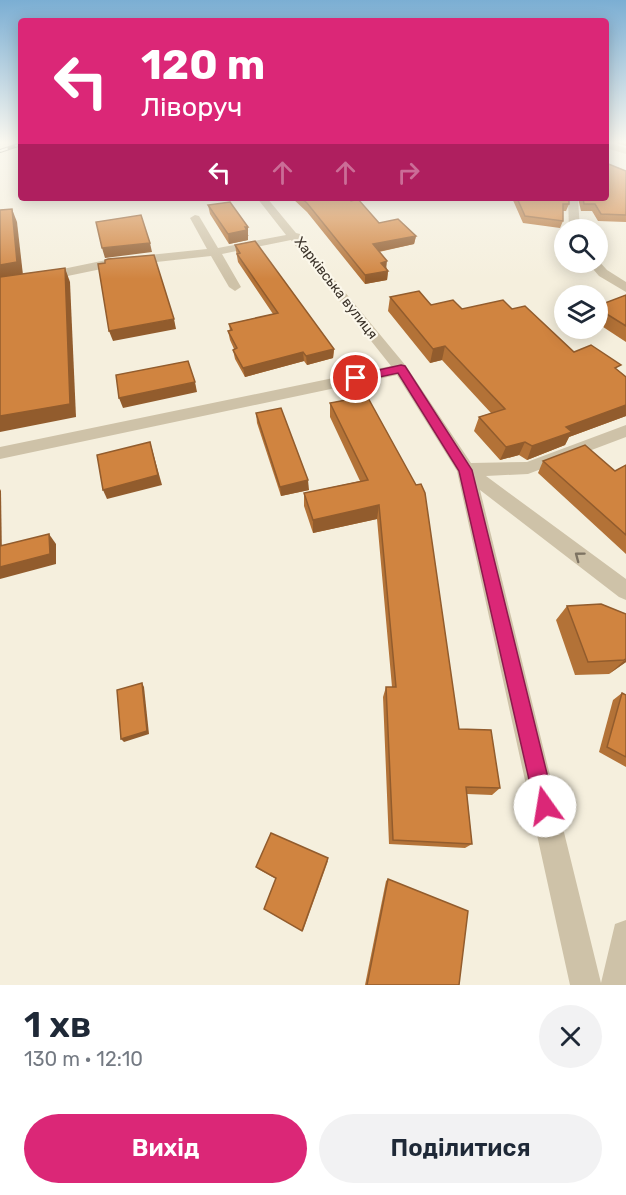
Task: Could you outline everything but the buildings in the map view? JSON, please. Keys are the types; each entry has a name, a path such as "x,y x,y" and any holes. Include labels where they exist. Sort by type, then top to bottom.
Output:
{"street":[{"name":"Харківська вулиця","path":"265,201 296,236 401,369 466,470 586,985"},
{"path":"573,201 574,219"},
{"path":"195,218 235,287"},
{"path":"0,286 111,263 215,252 296,236"},
{"path":"603,273 626,288"},
{"path":"0,453 401,369"},
{"path":"466,470 528,468 626,431"},
{"name":"Харківська вулиця","path":"466,470 626,591"},
{"path":"616,985 626,935"}],"route":[{"path":"356,378 401,369 466,470 545,806"}]}
